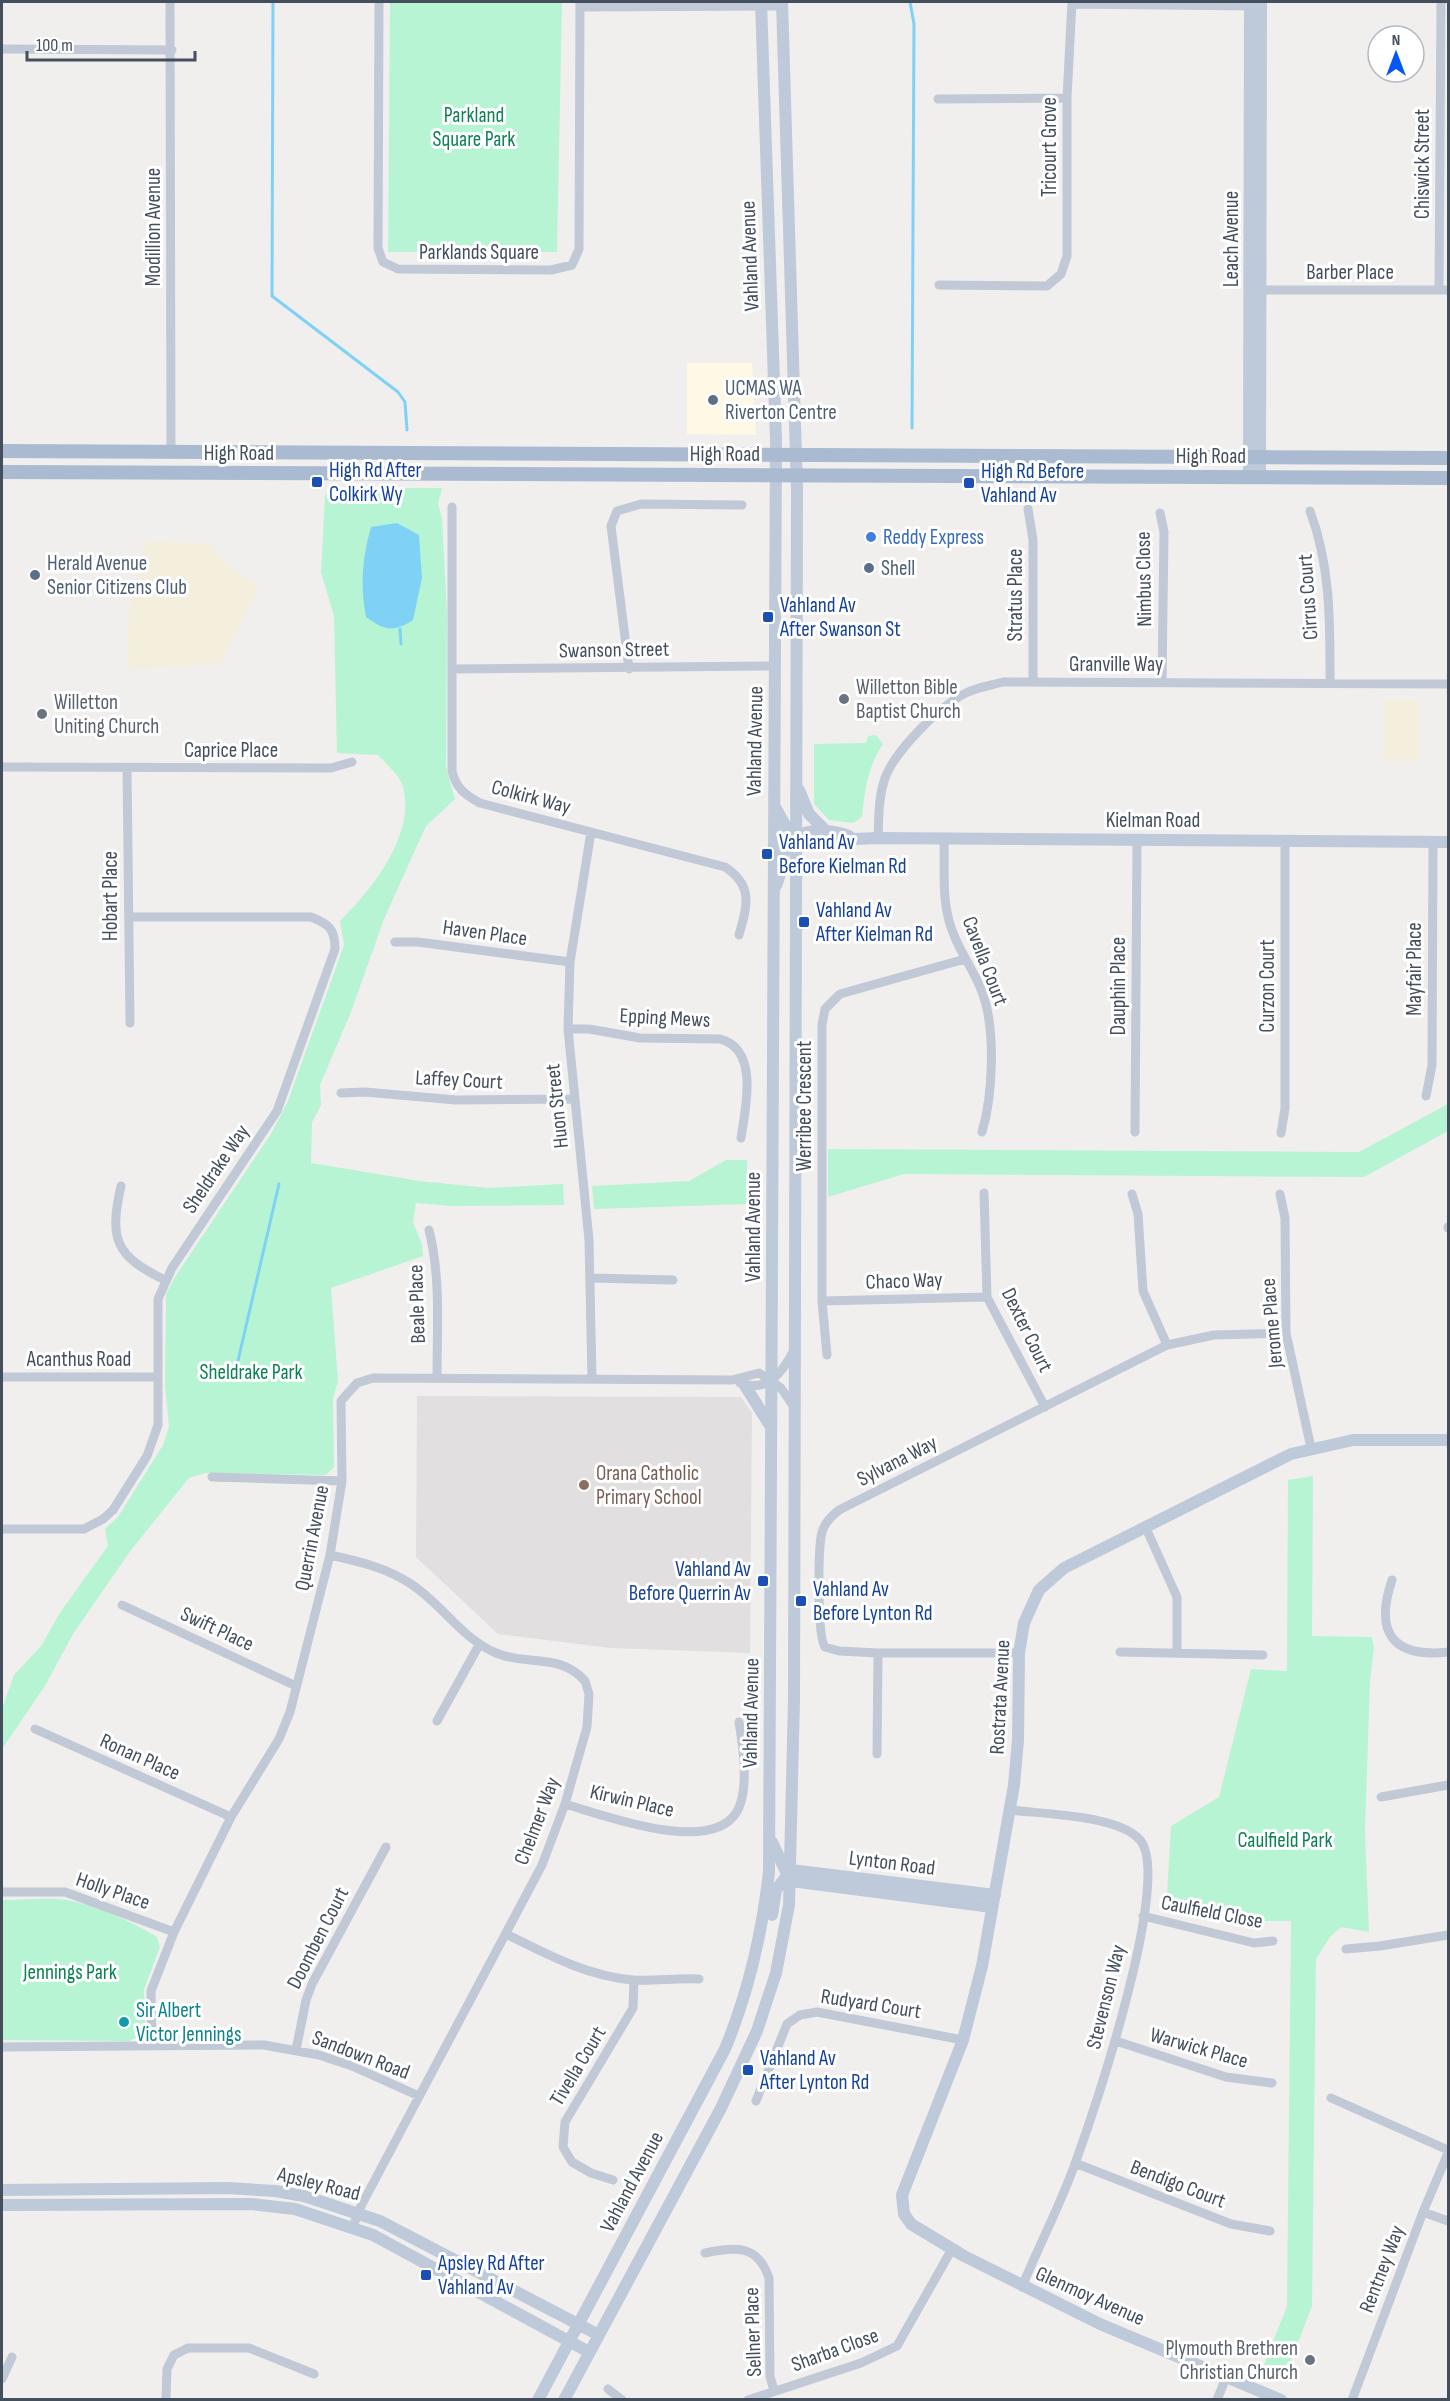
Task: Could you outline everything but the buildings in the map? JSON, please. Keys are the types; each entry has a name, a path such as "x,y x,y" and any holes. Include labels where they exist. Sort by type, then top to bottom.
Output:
{"main road":[{"name":"Vahland Avenue","path":"538,2400 725,2049 745,1998 757,1954 769,1872 776,454 761,4"},
{"name":"Vahland Avenue","path":"564,2400 721,2108 757,2031 782,1947 790,1876 796,854 802,836 796,783 797,454 782,4"},
{"name":"Leach Avenue","path":"1255,477 1256,4"},
{"name":"High Road","path":"2,451 1449,458"},
{"name":"High Road","path":"2,472 1449,478"},
{"path":"796,783 809,814 828,832"},
{"path":"773,804 786,828 802,836 784,849 782,874 774,890"},
{"name":"Kielman Road","path":"802,836 828,832 857,838 1449,842"},
{"name":"Kielman Road","path":"802,836 842,842 857,838"},
{"path":"738,1382 772,1428"},
{"name":"Rostrata Avenue","path":"902,2203 906,2182 963,2040 982,1966 1010,1810 1018,1740 1019,1653 1023,1623 1031,1604 1049,1578 1064,1568 1269,1463 1311,1448 1353,1440 1449,1440"},
{"path":"757,1954 766,1946 776,1890 790,1876 769,1834"},
{"name":"Lynton Road","path":"790,1876 994,1901"},
{"name":"Apsley Road","path":"2,2190 251,2189 304,2196 359,2212 599,2334"},
{"name":"Glenmoy Avenue","path":"902,2203 904,2214 912,2224 952,2249 1022,2286 1100,2324 1227,2375 1281,2400"},
{"name":"Apsley Road","path":"2,2205 251,2204 295,2209 353,2226 459,2280 590,2352"}],"street":[{"name":"Modillion Avenue","path":"170,2 172,50 171,452"},
{"name":"Parklands Square","path":"379,2 378,248 383,262 398,269 551,270 572,265 579,249 580,4"},
{"name":"Chiswick Street","path":"1441,2 1444,290"},
{"path":"1072,3 1256,4"},
{"name":"Tricourt Grove","path":"939,285 1047,286 1061,274 1067,256 1067,98 1072,3"},
{"path":"580,4 782,4"},
{"path":"2,49 172,50"},
{"path":"938,99 1067,98"},
{"name":"Barber Place","path":"1256,290 1444,290"},
{"path":"629,669 611,526 617,511 626,506 641,504 742,505"},
{"name":"Colkirk Way","path":"452,507 452,771 455,782 466,796 480,803 725,867 737,874 746,893 745,912 739,935"},
{"name":"Stratus Place","path":"1028,509 1033,540 1033,682"},
{"name":"Cirrus Court","path":"1310,511 1321,541 1328,578 1329,683"},
{"name":"Nimbus Close","path":"1160,513 1164,532 1162,682"},
{"name":"Swanson Street","path":"453,669 775,666"},
{"name":"Granville Way","path":"878,838 879,803 884,780 891,764 932,718 967,692 1004,682 1449,684"},
{"name":"Caprice Place","path":"2,766 331,768 352,762"},
{"name":"Hobart Place","path":"127,768 130,1023"},
{"name":"Huon Street","path":"591,832 570,962 568,1029 592,1278 592,1378"},
{"name":"Cavella Court","path":"944,839 947,912 965,959 982,992 988,1013 989,1109 982,1132"},
{"name":"Dauphin Place","path":"1135,1132 1137,840"},
{"name":"Curzon Court","path":"1281,1132 1285,1108 1285,840"},
{"name":"Mayfair Place","path":"1426,1096 1432,1065 1433,841"},
{"name":"Sheldrake Way","path":"2,1529 84,1529 103,1520 113,1510 153,1443 158,1425 158,1299 165,1280 277,1112 335,949 335,935 328,924 311,917 129,917"},
{"name":"Haven Place","path":"395,942 418,942 570,962"},
{"name":"Werribee Crescent","path":"827,1355 822,1301 822,1037 825,1010 840,994 965,959"},
{"name":"Epping Mews","path":"568,1029 589,1029 640,1038 720,1039 732,1042 742,1052 746,1061 745,1113 741,1138"},
{"name":"Laffey Court","path":"341,1093 365,1092 456,1100 574,1099"},
{"path":"121,1186 117,1206 116,1233 121,1251 133,1262 165,1280"},
{"name":"Dexter Court","path":"984,1193 987,1297 1045,1407"},
{"path":"1132,1194 1138,1214 1143,1291 1167,1345"},
{"name":"Jerome Place","path":"1280,1194 1285,1218 1286,1333 1311,1448"},
{"name":"Beale Place","path":"429,1230 433,1246 437,1304 437,1378"},
{"path":"592,1278 673,1280"},
{"name":"Chaco Way","path":"822,1301 987,1297"},
{"name":"Sylvana Way","path":"1019,1653 878,1653 831,1650 821,1642 821,1542 825,1526 839,1510 1167,1345 1214,1335 1286,1333"},
{"path":"794,1350 786,1365 772,1381 781,1388 794,1407"},
{"name":"Querrin Avenue","path":"152,2045 151,1991 174,1932 231,1817 279,1739 296,1686 330,1555 342,1481 339,1413 346,1392 357,1383 373,1378 592,1378 738,1382 759,1373 772,1381"},
{"name":"Acanthus Road","path":"2,1377 157,1377"},
{"path":"213,1477 342,1481"},
{"path":"1145,1526 1177,1597 1177,1653"},
{"name":"Chelmer Way","path":"330,1555 371,1565 412,1585 479,1645 525,1660 565,1664 585,1681 589,1701 587,1727 565,1804 542,1865 419,2096 353,2226"},
{"path":"1392,1580 1384,1610 1386,1624 1392,1636 1406,1650 1449,1652"},
{"name":"Swift Place","path":"122,1605 296,1686"},
{"path":"437,1721 479,1645"},
{"path":"1120,1652 1263,1655"},
{"path":"877,1754 878,1653"},
{"name":"Kirwin Place","path":"565,1804 648,1827 702,1831 722,1826 736,1813 743,1792 742,1738 739,1722"},
{"name":"Ronan Place","path":"35,1729 231,1817"},
{"path":"1381,1797 1449,1785"},
{"name":"Stevenson Way","path":"1010,1810 1108,1823 1130,1831 1146,1850 1150,1863 1143,1916 1116,2041 1075,2163 1022,2286"},
{"name":"Doomben Court","path":"296,2050 306,2000 312,1984 386,1847"},
{"name":"Holly Place","path":"2,1892 65,1892 174,1932"},
{"name":"Caulfield Close","path":"1143,1916 1254,1943 1273,1941"},
{"path":"506,1934 570,1965 634,1980 699,1979"},
{"path":"1346,1948 1380,1947 1449,1935"},
{"name":"Tivella Court","path":"612,2180 591,2174 572,2162 563,2147 565,2122 633,2008 634,1980"},
{"name":"Rudyard Court","path":"756,2101 787,2024 809,2012 911,2028 963,2040"},
{"name":"Warwick Place","path":"1116,2041 1226,2077 1272,2084"},
{"name":"Sandown Road","path":"2,2047 264,2045 296,2050 352,2066 419,2096"},
{"path":"1331,2098 1449,2152"},
{"name":"Rentney Way","path":"1352,2400 1423,2212 1449,2152"},
{"name":"Bendigo Court","path":"1075,2163 1232,2224 1270,2231"},
{"path":"1423,2212 1449,2221"},
{"name":"Sellner Place","path":"705,2253 725,2249 744,2250 753,2253 764,2264 769,2278 770,2376 774,2391"},
{"name":"Sharba Close","path":"748,2400 861,2363 897,2346 952,2249"},
{"path":"166,2400 167,2369 174,2355 188,2348 249,2348 314,2374"},
{"path":"2,2379 12,2357"},
{"path":"1217,2400 1227,2375"},
{"path":"608,2388 622,2400"}],"shaded area":[{"path":"687,363 752,363 756,435 687,434"},
{"name":"Orana Catholic Primary School","path":"417,1396 741,1397 752,1413 750,1653 610,1648 498,1634 416,1557"}],"green space":[{"name":"Parkland Square Park","path":"390,2 562,2 557,252 388,252"},
{"name":"Sheldrake Park","path":"350,488 442,488 438,504 442,518 447,614 446,768 455,799 426,826 384,919 351,1012 320,1085 321,1105 312,1122 311,1163 419,1181 489,1188 563,1184 564,1205 452,1206 416,1203 413,1222 422,1244 423,1256 331,1288 338,1382 333,1398 334,1467 326,1475 204,1473 189,1478 131,1550 73,1634 45,1686 2,1749 2,1709 14,1675 42,1645 59,1614 108,1546 105,1529 118,1517 163,1445 169,1427 165,1386 166,1294 175,1277 271,1134 288,1101 344,945 340,921 378,877 398,840 404,821 405,802 402,784 378,755 337,753 334,616 321,572 325,495"},
{"path":"876,735 883,744 870,771 862,817 853,823 829,820 814,804 814,744 866,743 868,736"},
{"path":"1448,1104 1448,1131 1364,1177 904,1174 828,1197 828,1149 1359,1152"},
{"path":"726,1160 747,1160 747,1204 594,1209 592,1186 689,1181"},
{"name":"Caulfield Park","path":"1313,1476 1312,1636 1372,1637 1374,1648 1370,1680 1365,1831 1369,1932 1341,1927 1330,1937 1316,1959 1312,2306 1284,2379 1262,2370 1287,2306 1291,1921 1266,1921 1252,1926 1172,1906 1167,1895 1171,1826 1219,1797 1251,1669 1287,1671 1288,1480"},
{"name":"Jennings Park","path":"2,1900 67,1900 114,1915 157,1937 160,1947 144,1989 145,2026 139,2036 129,2041 2,2040"},
{"path":"641,2175 623,2208 618,2205 627,2176"}],"sand":[{"path":"146,540 210,544 220,559 259,587 220,663 129,670 128,619"},
{"path":"1384,700 1419,700 1418,761 1384,761"}],"water":[{"path":"397,523 419,535 422,578 413,620 400,627 389,628 378,625 366,617 363,572 371,527"}],"waterway":[{"path":"273,2 272,296 398,392 405,402 407,430"},
{"path":"910,2 914,24 912,428"},
{"path":"400,629 401,644"},
{"path":"237,1365 279,1184"}],"place":[{"name":"UCMAS WA Riverton Centre","path":"713,400"},
{"name":"High Rd After Colkirk Wy","path":"317,482"},
{"name":"High Rd Before Vahland Av","path":"969,483"},
{"name":"Reddy Express","path":"871,537"},
{"name":"Shell","path":"869,568"},
{"name":"Herald Avenue Senior Citizens Club","path":"35,575"},
{"name":"Vahland Av After Swanson St","path":"768,617"},
{"name":"Willetton Bible Baptist Church","path":"844,699"},
{"name":"Willetton Uniting Church","path":"42,714"},
{"name":"Vahland Av Before Kielman Rd","path":"767,854"},
{"name":"Vahland Av After Kielman Rd","path":"804,922"},
{"name":"Orana Catholic Primary School","path":"584,1485"},
{"name":"Vahland Av Before Querrin Av","path":"763,1581"},
{"name":"Vahland Av Before Lynton Rd","path":"801,1601"},
{"name":"Sir Albert Victor Jennings","path":"124,2022"},
{"name":"Vahland Av After Lynton Rd","path":"748,2070"},
{"name":"Apsley Rd After Vahland Av","path":"426,2275"},
{"name":"Plymouth Brethren Christian Church","path":"1310,2360"}]}
